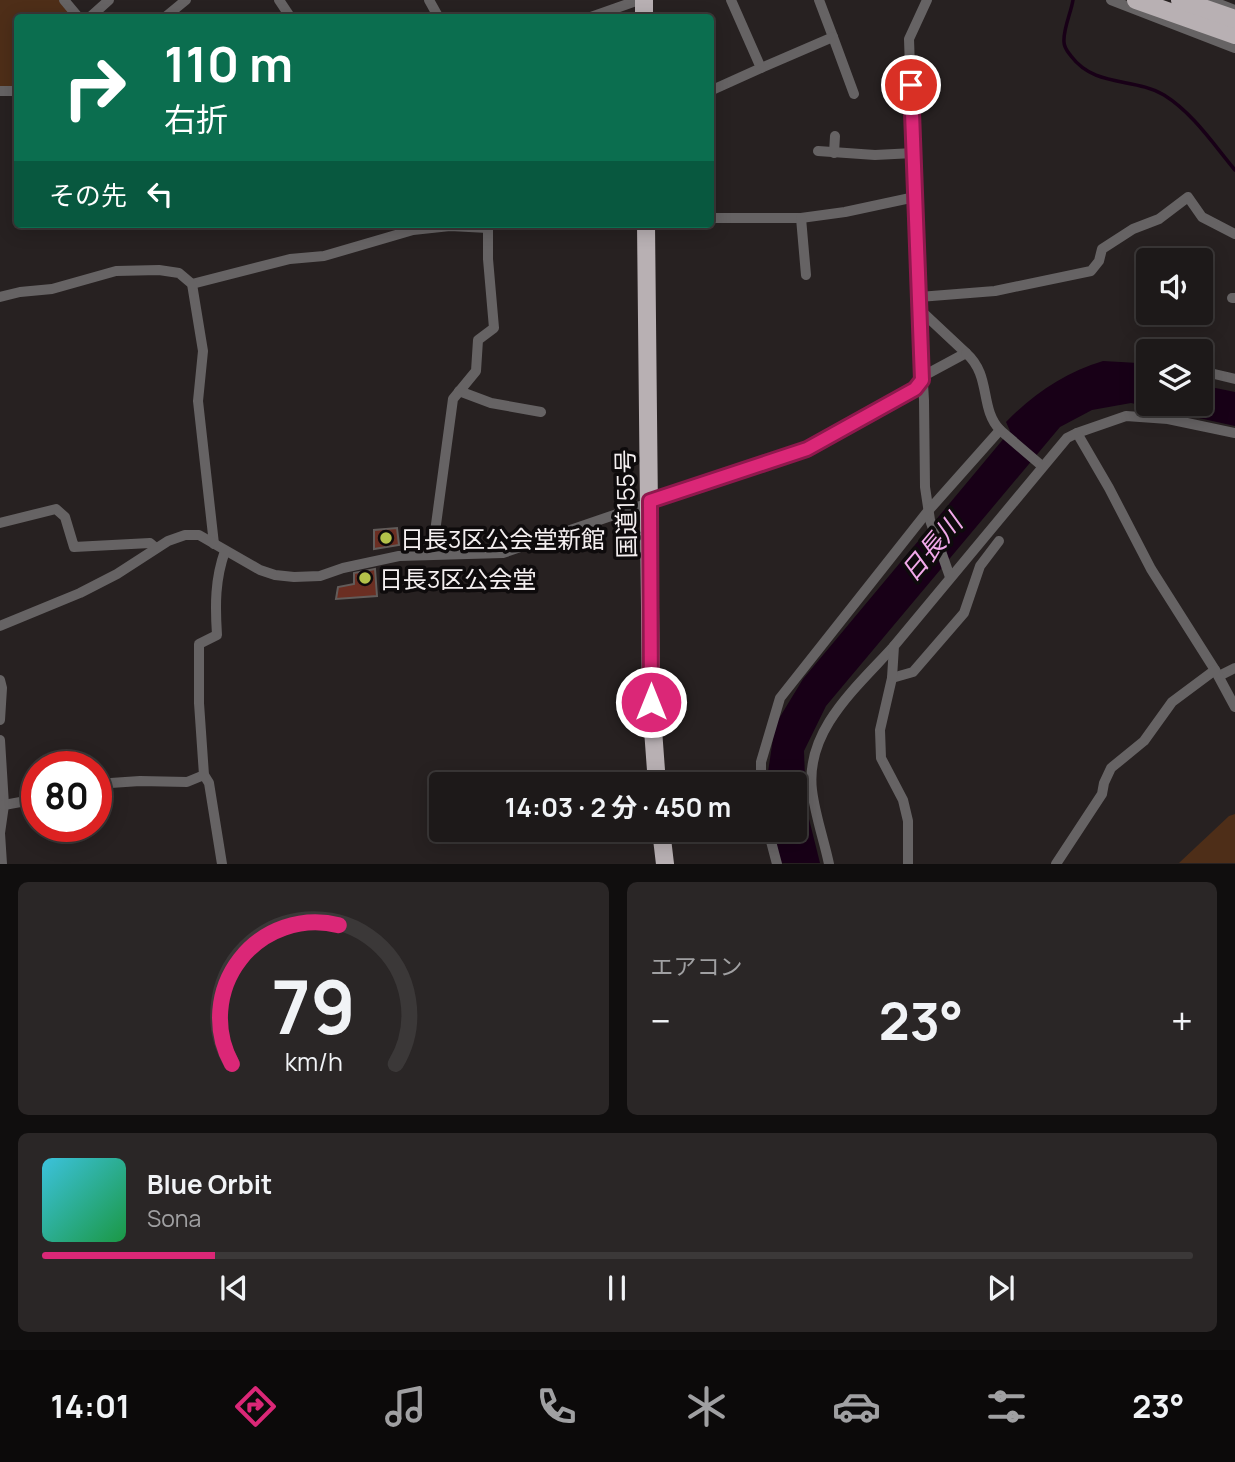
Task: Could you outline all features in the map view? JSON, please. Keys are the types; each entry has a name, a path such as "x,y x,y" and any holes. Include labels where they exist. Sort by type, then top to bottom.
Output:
{"highway":[{"path":"1136,0 1235,35"},
{"path":"1180,0 1235,19"},
{"name":"国道155号","path":"646,228 651,702 656,772"},
{"path":"663,842 664,863"}],"street":[{"path":"64,0 76,14"},
{"path":"93,14 109,0"},
{"path":"169,14 186,0"},
{"path":"600,14 642,0"},
{"path":"731,0 761,68"},
{"path":"818,0 854,94"},
{"path":"927,0 909,39 925,487 929,515 949,576"},
{"path":"1111,0 1235,48"},
{"path":"1209,0 1235,10"},
{"path":"714,89 833,37"},
{"path":"834,153 835,136"},
{"path":"818,150 876,155 914,153"},
{"path":"714,218 801,218 915,197"},
{"path":"919,297 995,290 1091,271 1099,261 1102,249 1133,229 1159,219 1188,197 1202,217 1235,234"},
{"path":"801,218 806,275"},
{"path":"192,284 290,259 324,257 413,230 432,228"},
{"path":"432,554 453,399 476,370 478,340 494,328 488,228"},
{"path":"0,297 52,289 116,271 159,270 179,273 192,284 203,351 198,401 214,544"},
{"path":"919,309 980,369 993,422 1040,464"},
{"path":"0,626 80,593 168,541 184,536 199,535 260,570 294,577 320,576 399,556 503,554 650,501 807,449 915,389 927,374 965,353"},
{"path":"1213,374 1235,379"},
{"path":"459,391 491,403 541,412"},
{"path":"829,863 812,790 813,756 833,714 894,646 1040,464 1066,438 1126,416 1168,419 1235,433"},
{"path":"761,772 761,762 780,698 1000,430"},
{"path":"1077,433 1151,569 1217,673 1235,707"},
{"path":"0,523 57,509 65,517 74,547 150,543 156,548"},
{"path":"892,678 913,672 964,612 981,566 999,541"},
{"path":"222,863 209,783 204,775 199,644 217,635 217,575 225,551"},
{"path":"894,646 892,678 880,730 881,758 903,800 908,821 908,863"},
{"path":"1056,863 1102,794 1111,768 1144,741 1172,702 1217,673 1235,668"},
{"path":"0,680 0,720"},
{"path":"0,740 4,805 0,833 2,863"},
{"path":"112,783 187,782 204,775"},
{"path":"4,805 21,802"},
{"path":"771,842 777,863"}],"shaded area":[{"path":"0,0 64,0 76,14 14,14 14,91 0,91"},
{"path":"1235,814 1235,863 1179,863 1229,816"}],"water":[{"name":"日長川","path":"1103,361 1136,363 1136,404 1092,410 1060,427 826,706 804,751 805,772 768,772 775,725 803,679 1010,431 1006,422 1027,402 1051,385"},
{"path":"1213,387 1235,392 1235,426 1190,416 1213,416"},
{"path":"807,811 820,863 781,863 776,842 807,842"}],"building":[{"name":"日長3区公会堂新館","path":"397,528 399,545 374,549 374,530"},
{"name":"日長3区公会堂","path":"375,569 377,596 336,599 338,587 354,584 354,573"}],"waterway":[{"path":"1073,0 1064,37 1065,46 1071,56 1091,73 1152,89 1175,102 1194,120 1235,170"}],"place":[{"name":"日長3区公会堂新館","path":"386,538"},
{"name":"日長3区公会堂","path":"365,578"}],"route":[{"path":"651,702 650,501 807,449 915,389 922,380 911,85"}]}
